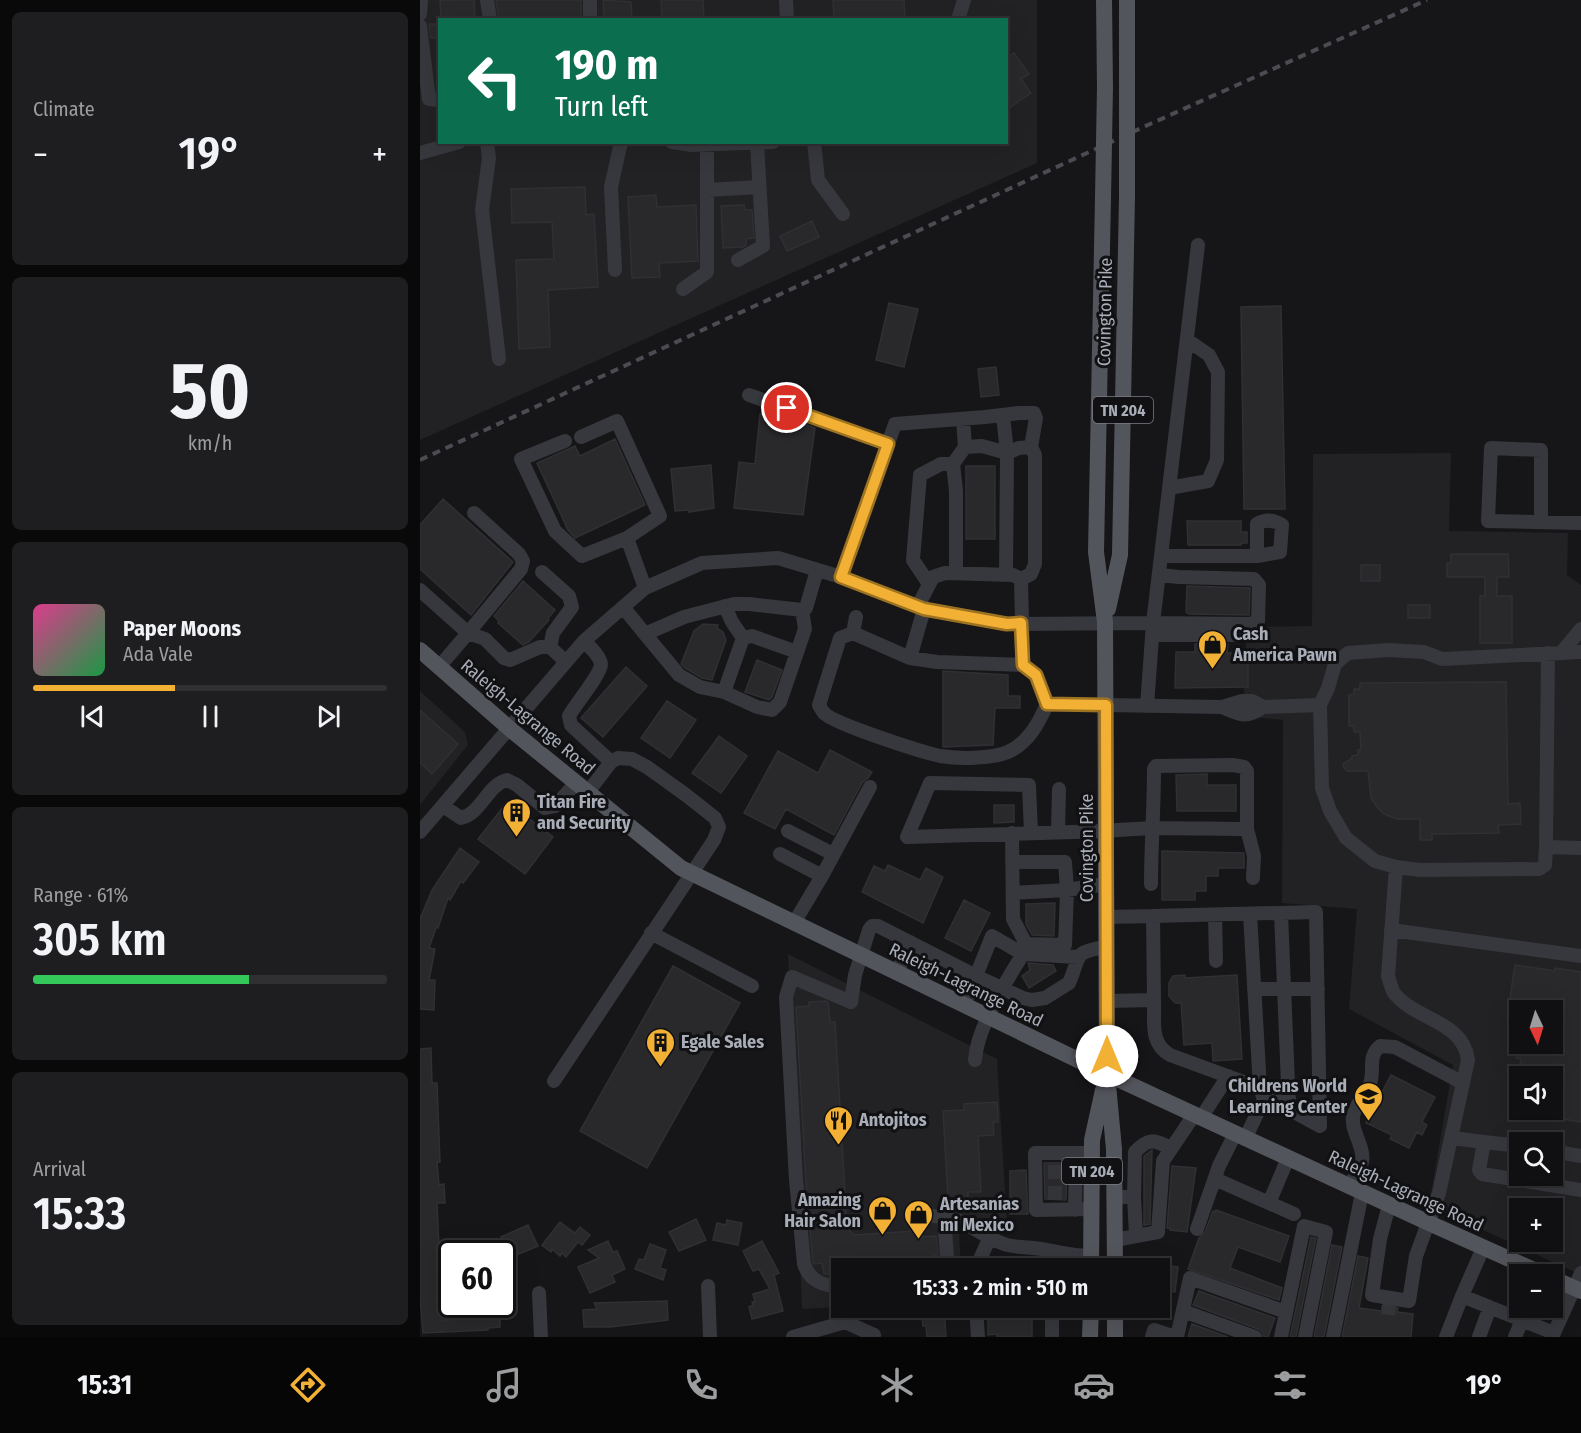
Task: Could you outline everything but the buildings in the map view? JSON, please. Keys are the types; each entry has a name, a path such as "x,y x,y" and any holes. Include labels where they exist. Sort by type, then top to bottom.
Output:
{"main road":[{"name":"Covington Pike","path":"1104,0 1105,87 1096,552 1106,622 1107,1074 1114,1149 1115,1258"},
{"name":"Covington Pike","path":"1106,622 1120,555 1127,197 1127,0"},
{"name":"Raleigh-Lagrange Road","path":"420,650 510,729 681,868 1107,1074 1520,1264"},
{"name":"Covington Pike","path":"1090,1258 1083,1210 1084,1153 1092,1140 1107,1074"},
{"path":"1563,1280 1579,1284"},
{"path":"1090,1337 1091,1318"},
{"path":"1115,1318 1115,1337"}],"street":[{"path":"420,14 421,0"},
{"path":"488,0 490,18"},
{"path":"590,0 590,18"},
{"path":"786,0 787,18"},
{"path":"959,18 964,0"},
{"path":"420,26 429,99 438,100"},
{"path":"420,153 452,144"},
{"path":"487,144 489,158 482,210 499,359"},
{"path":"615,270 611,187 621,144"},
{"path":"695,144 732,144"},
{"path":"738,260 763,246 757,144"},
{"path":"814,144 818,180 843,214"},
{"path":"683,289 707,272 707,145"},
{"path":"707,190 759,187"},
{"path":"1147,706 1161,556 1198,245"},
{"path":"1169,488 1208,481 1217,460 1218,372 1209,355 1187,340"},
{"path":"749,395 888,444"},
{"path":"841,577 895,424 1034,413 1036,418 1031,447 1035,455 1035,564 1031,574 1021,579"},
{"path":"1003,415 1007,453 1006,574"},
{"path":"956,573 956,491 953,464 965,447 963,418"},
{"path":"566,441 521,459 555,531 582,556 627,538 660,516 617,421 581,437"},
{"path":"965,447 982,446 1007,453 1019,448 1031,447"},
{"path":"1541,522 1541,450 1491,448 1488,521 1581,523"},
{"path":"929,584 913,560 920,475 941,464 953,464"},
{"path":"439,667 521,570 523,561 519,554 474,513"},
{"path":"627,538 645,588"},
{"path":"1161,556 1257,556"},
{"path":"420,832 585,641 645,588 702,563 778,558 841,577 921,608 1007,624 1106,622 1153,629 1239,635"},
{"path":"645,634 650,634 684,617 725,606 749,604 802,610 806,608 817,570"},
{"path":"542,572 569,596 572,607 553,633 550,647"},
{"path":"910,657 921,608 933,577 945,573 1006,574 1021,579"},
{"path":"1153,629 1250,624 1258,621 1259,585 1254,579 1159,575"},
{"path":"1021,579 1023,665"},
{"path":"420,590 468,633 485,639 504,658 510,660 540,647 550,647 566,662"},
{"path":"725,606 743,638"},
{"path":"623,607 679,675 700,687 724,692 758,707 772,710 780,702 805,629 802,610"},
{"path":"853,633 856,617"},
{"path":"1562,652 1581,629"},
{"path":"853,633 910,657 937,662 1023,665 1036,675 1047,704 1040,720 1022,744 1005,753 965,758 939,755 862,731 824,714 819,705 840,638 853,633"},
{"path":"743,638 752,636 797,652"},
{"path":"724,692 743,638"},
{"path":"585,641 598,657 601,665 598,675 576,702 569,716 571,725 611,762"},
{"path":"1548,653 1545,865 1539,869 1420,870 1396,867 1375,861 1346,838 1330,812 1322,788 1320,705 1335,664 1348,653 1388,650 1424,652 1442,659 1581,651"},
{"path":"1047,704 1222,707 1242,701 1252,701 1263,707 1320,705"},
{"path":"443,806 461,818 470,816 495,787 507,780 517,785 545,808 555,806 582,788 618,758 632,759 647,767 715,818 719,828 714,840 554,1081"},
{"path":"1150,884 1154,769 1160,764 1244,767 1247,771 1247,829 1254,856 1253,878"},
{"path":"1031,833 1029,785 930,783 907,837 1012,833 1031,833 1106,831 1153,829 1247,829"},
{"path":"794,923 870,787"},
{"path":"1058,832 1059,789"},
{"path":"788,831 833,854"},
{"path":"1012,833 1012,862 1013,919 1026,944 1065,945 1067,890 1065,862 1012,862"},
{"path":"1546,847 1581,848"},
{"path":"780,854 822,876"},
{"path":"1389,1205 1380,1239 1372,1295 1378,1301 1402,1304 1408,1301 1416,1256 1439,1192 1468,1060 1467,1048 1457,1034 1403,1003 1392,991 1388,976 1396,867"},
{"path":"1013,893 1067,890 1106,884"},
{"path":"1106,917 1316,912 1320,1126 1289,1109 1281,913"},
{"path":"1197,1229 1215,1179 1262,1094 1250,914"},
{"path":"1215,915 1216,961"},
{"path":"1153,916 1156,1041 1162,1051 1228,1076 1262,1094 1288,1098"},
{"path":"831,1286 816,1281 807,1272 804,1264 796,1180 786,997 792,977 851,1002 855,975 872,926 878,926 976,976 1032,1000 1045,998 1069,983 1078,957"},
{"path":"1391,930 1581,956"},
{"path":"651,933 752,986"},
{"path":"964,1005 992,936 1023,954 1078,957 1106,947"},
{"path":"897,973 910,942"},
{"path":"975,1060 975,1050 1002,988 1023,954"},
{"path":"1254,989 1318,989"},
{"path":"1107,1001 1154,1000"},
{"path":"1333,1337 1363,1155 1353,1123 1353,1115 1371,1083 1371,1061 1375,1051 1380,1046 1395,1047 1463,1083"},
{"path":"1115,1240 1158,1232 1163,1161 1228,1076"},
{"path":"1452,1138 1509,1145"},
{"path":"1136,1236 1135,1152 1148,1141 1171,1148"},
{"path":"1484,1142 1479,1170 1482,1174 1581,1190"},
{"path":"1083,1210 1055,1205 1036,1210 1035,1154 1055,1158 1084,1153"},
{"path":"1563,1153 1581,1156"},
{"path":"1269,1203 1288,1158"},
{"path":"1215,1179 1294,1214"},
{"path":"1115,1198 1134,1196"},
{"path":"947,1258 938,1216 961,1221 1005,1244 1043,1249 1078,1258"},
{"path":"1281,1337 1304,1226 1326,1232 1305,1337"},
{"path":"982,1258 990,1237"},
{"path":"1446,1337 1483,1248"},
{"path":"1152,1337 1154,1330 1176,1337 1191,1278 1286,1312"},
{"path":"1462,1296 1557,1336 1579,1284"},
{"path":"708,1286 710,1337"},
{"path":"539,1293 541,1337"},
{"path":"1479,1337 1490,1307"},
{"path":"1183,1311 1255,1337"},
{"path":"977,1318 978,1337"},
{"path":"1052,1318 1052,1337"},
{"path":"1515,1337 1521,1320"},
{"path":"793,1337 845,1322 874,1335"}],"shaded area":[{"path":"420,0 1037,0 1037,163 420,440"},
{"path":"1451,453 1449,531 1568,533 1567,575 1581,585 1581,1275 1563,1267 1563,1264 1557,1264 1531,1252 1563,1252 1563,1198 1509,1198 1509,1242 1429,1205 1453,1065 1349,1009 1357,909 1282,903 1283,720 1243,716 1247,627 1312,626 1313,454"},
{"path":"420,691 465,732 468,745 420,805"},
{"path":"788,954 997,1059 1007,1224 959,1232 960,1258 831,1258 831,1308 802,1309"}],"tunnel":[{"path":"1055,1163 1055,1200"},
{"path":"1382,1307 1398,1309"}],"railway":[{"path":"420,460 1150,124 1427,0"}],"place":[{"name":"Cash America Pawn","path":"1212,670"},
{"name":"Titan Fire and Security","path":"516,838"},
{"name":"Egale Sales","path":"660,1068"},
{"name":"Childrens World Learning Center","path":"1368,1122"},
{"name":"Antojitos","path":"838,1146"},
{"name":"Amazing Hair Salon","path":"882,1236"},
{"name":"Artesanías mi Mexico","path":"919,1240"}],"route":[{"path":"787,408 888,444 841,577 924,609 1007,624 1021,623 1023,665 1036,675 1047,704 1106,705 1107,1056"}]}
